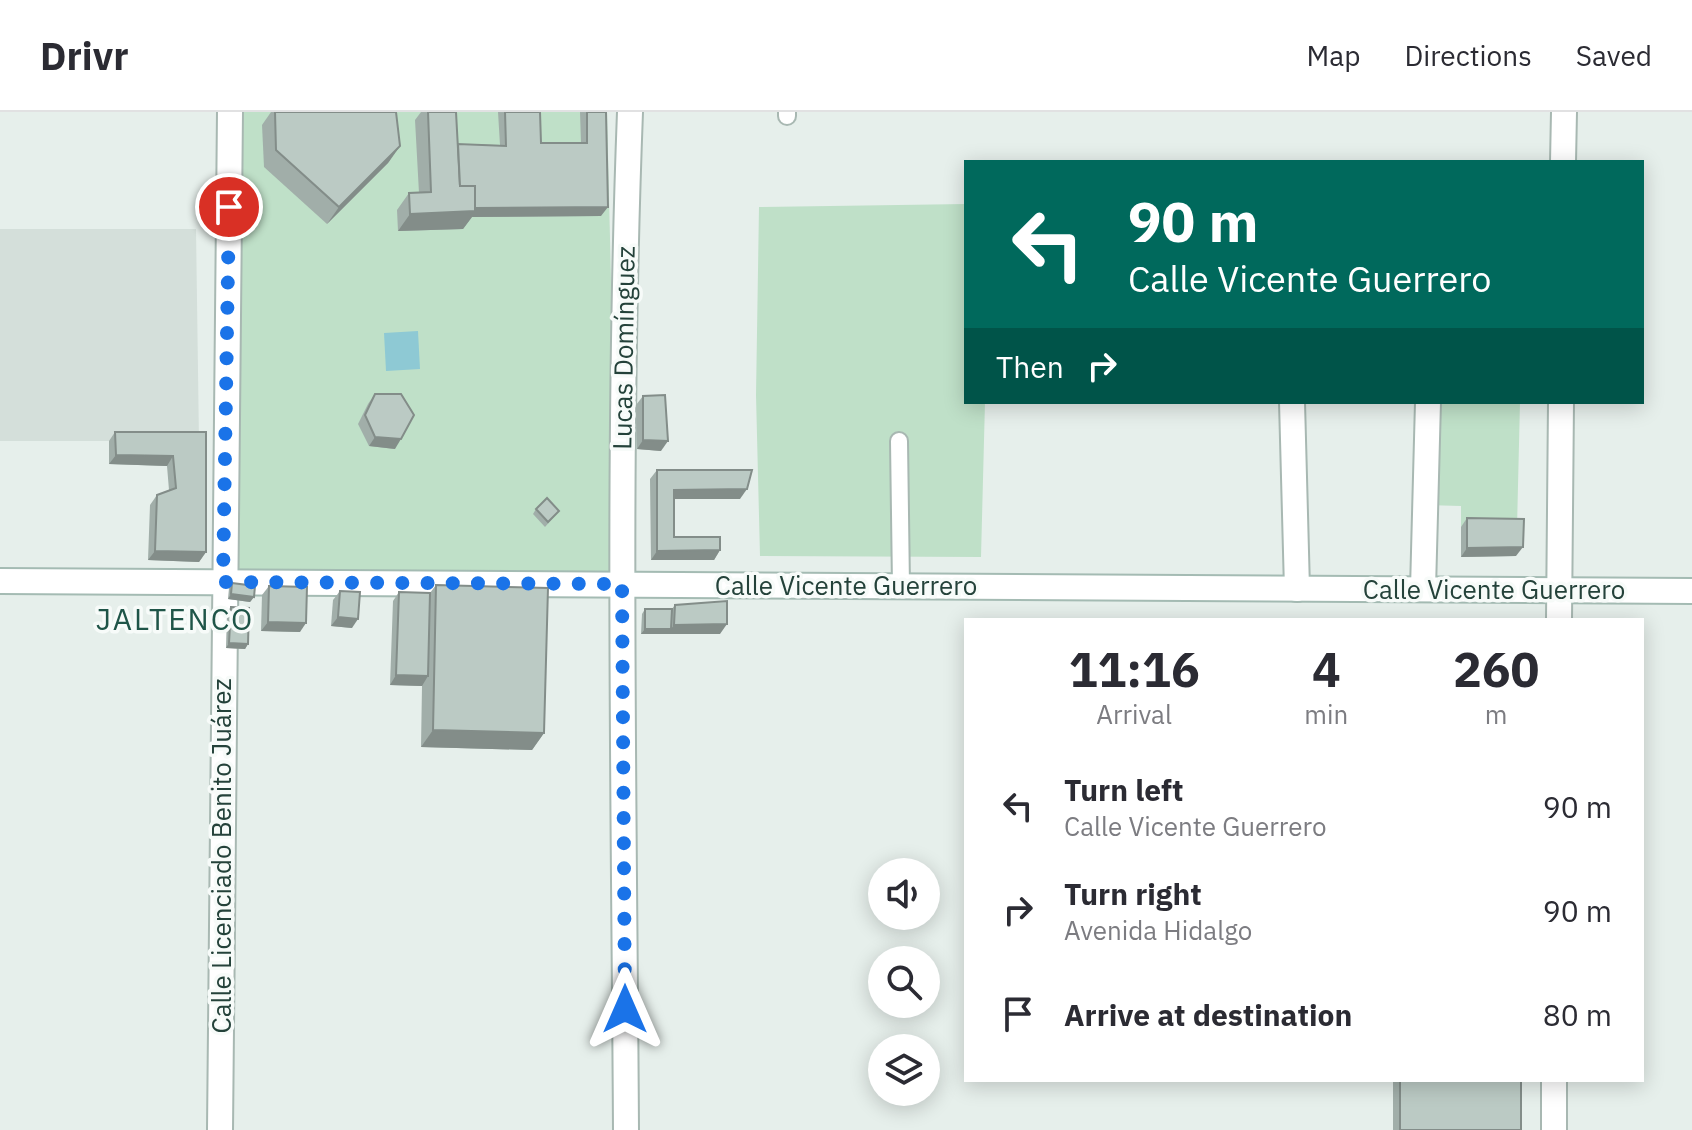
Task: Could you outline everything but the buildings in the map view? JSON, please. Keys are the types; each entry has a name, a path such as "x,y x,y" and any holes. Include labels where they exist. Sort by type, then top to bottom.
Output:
{"street":[{"name":"Calle Licenciado Benito Juárez","path":"220,1130 230,112"},
{"name":"Lucas Domínguez","path":"626,1130 622,584 624,279 630,112"},
{"path":"1563,160 1564,112"},
{"path":"1292,404 1297,589"},
{"path":"1423,589 1428,404"},
{"path":"1559,618 1561,404"},
{"name":"Calle Vicente Guerrero","path":"0,581 1692,591"},
{"path":"1554,1082 1554,1130"}],"lane":[{"path":"899,441 901,586"}],"shaded area":[{"path":"0,229 196,229 199,441 0,441"}],"green space":[{"path":"231,112 607,112 618,575 230,570"},
{"path":"964,204 964,404 985,404 981,557 760,556 756,395 759,207"},
{"path":"1428,404 1520,404 1517,528 1461,527 1461,506 1425,505"}],"water":[{"path":"418,331 420,369 386,371 384,333"}],"district":[{"name":"JALTENCO","path":"175,620"}],"route":[{"path":"229,207 223,582 622,584 625,1009"}]}
